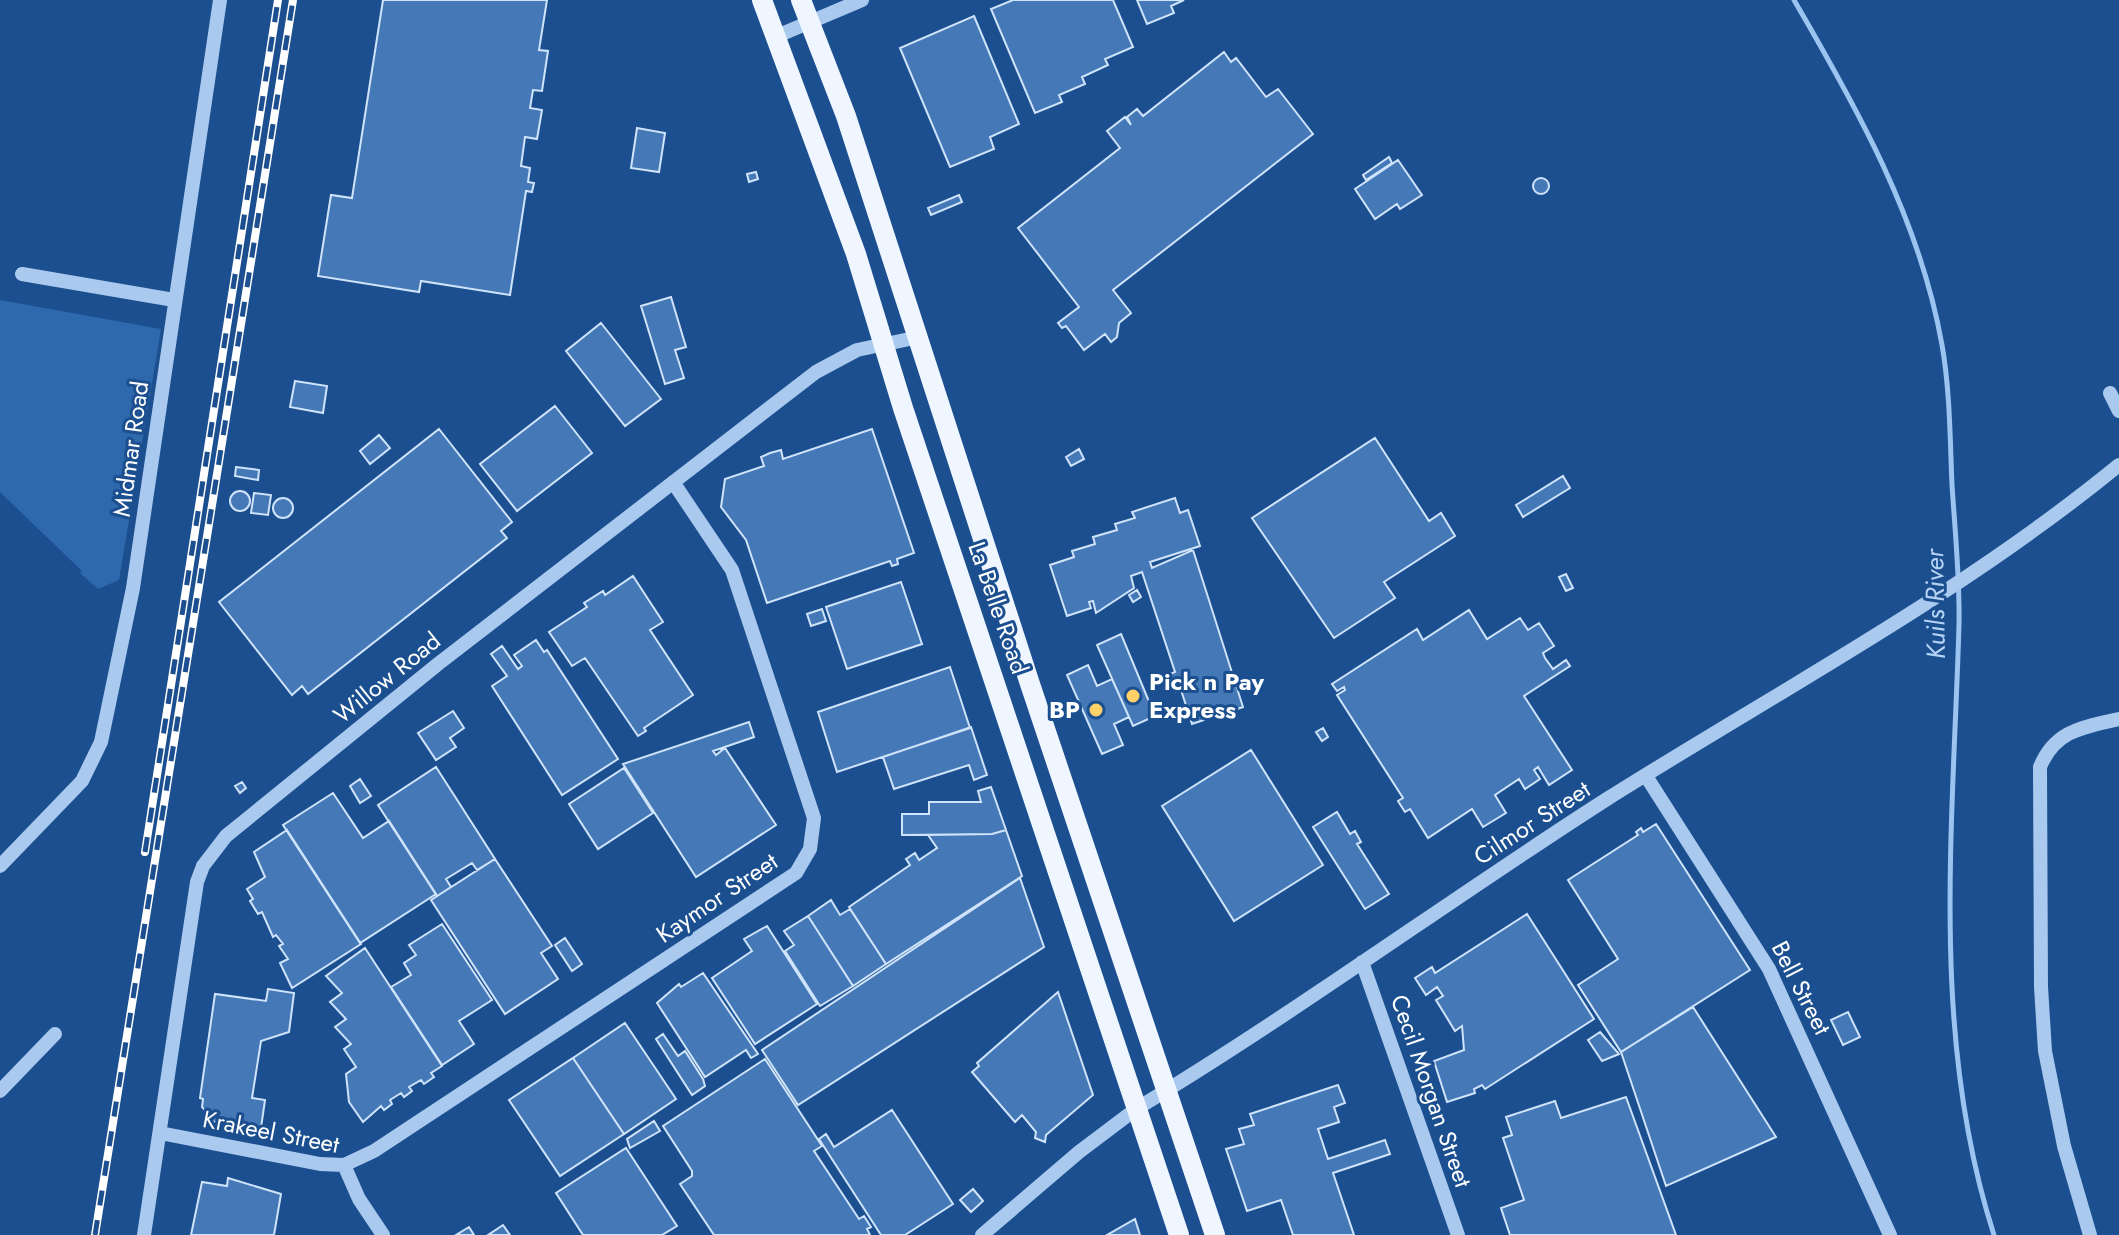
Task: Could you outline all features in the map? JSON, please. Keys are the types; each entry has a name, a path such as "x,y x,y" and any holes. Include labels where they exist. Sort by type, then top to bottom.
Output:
{"main road":[{"name":"La Belle Road","path":"762,0 884,342 903,408 1179,1235"},
{"name":"La Belle Road","path":"801,0 846,116 1030,684 1215,1235"}],"street":[{"name":"Midmar Road","path":"0,866 82,781 101,742 133,588 220,0"},
{"path":"777,36 862,0"},
{"path":"22,274 174,300"},
{"name":"Willow Road","path":"144,1235 197,882 213,852 226,836 426,674 816,372 857,350 919,337"},
{"path":"2110,393 2119,411"},
{"name":"Cilmor Street","path":"982,1235 1079,1152 1136,1109 1646,776 1915,613 1992,562 2119,465"},
{"name":"Kaymor Street","path":"344,1165 374,1151 796,873 805,861 814,818 732,570 673,482"},
{"path":"2090,1235 2064,1146 2045,1051 2041,987 2040,767 2046,751 2070,730 2119,719"},
{"name":"Bell Street","path":"1646,776 1769,969 1890,1235"},
{"name":"Cecil Morgan Street","path":"1362,962 1458,1235"},
{"path":"0,1091 55,1034"},
{"name":"Krakeel Street","path":"160,1133 320,1164 344,1165 359,1199 383,1235"}],"shaded area":[{"path":"0,300 161,329 119,580 98,589 0,492"}],"building":[{"path":"383,0 547,0 539,50 548,51 542,91 533,90 530,108 542,110 537,139 525,137 521,166 530,168 528,182 534,183 532,192 526,191 510,295 421,281 419,292 318,276 331,195 352,198"},
{"path":"1013,0 1113,0 1133,47 1105,59 1108,65 1082,77 1085,84 1059,95 1062,102 1035,113 991,9"},
{"path":"1137,0 1184,0 1171,6 1174,13 1147,24"},
{"path":"974,16 1019,124 990,137 994,149 950,167 900,48"},
{"path":"1224,52 1231,62 1236,58 1266,97 1278,89 1313,134 1113,290 1131,313 1119,323 1117,337 1111,342 1105,334 1084,350 1066,326 1062,328 1058,323 1079,307 1018,228 1120,148 1107,131 1125,117 1131,125 1127,117 1137,109 1143,116"},
{"path":"637,128 665,133 659,172 631,168"},
{"path":"1389,157 1392,163 1366,180 1363,175"},
{"path":"1398,160 1422,195 1400,209 1397,204 1375,219 1355,189"},
{"path":"756,172 758,179 749,182 747,174"},
{"path":"1541,178 1549,186 1541,194 1533,186"},
{"path":"959,195 962,202 931,215 928,208"},
{"path":"671,297 686,347 675,350 684,378 665,384 641,306"},
{"path":"601,323 661,399 625,426 566,351"},
{"path":"295,381 327,386 323,413 290,407"},
{"path":"555,406 592,453 517,511 480,464"},
{"path":"439,429 512,522 501,531 507,538 308,694 302,686 292,695 219,602"},
{"path":"872,429 914,553 897,559 898,564 892,566 890,561 767,603 746,540 721,507 725,479 764,466 761,457 770,453 781,450 783,459"},
{"path":"379,435 390,448 370,464 360,451"},
{"path":"1375,438 1429,521 1441,513 1455,536 1384,582 1395,598 1334,638 1252,518"},
{"path":"1079,449 1084,459 1071,466 1066,457"},
{"path":"236,467 259,470 258,480 235,476"},
{"path":"1563,476 1570,488 1523,517 1516,505"},
{"path":"240,491 247,494 250,501 247,508 240,511 233,508 230,501 233,494"},
{"path":"254,493 271,495 268,515 251,513"},
{"path":"283,498 290,501 293,508 290,515 283,518 276,515 273,508 276,501"},
{"path":"1175,498 1180,513 1188,510 1200,546 1150,562 1152,568 1193,550 1243,707 1192,724 1181,690 1176,692 1170,674 1175,672 1142,572 1131,576 1134,588 1096,613 1093,601 1089,602 1091,608 1067,616 1050,565 1074,557 1072,551 1095,544 1093,537 1117,530 1115,524 1135,518 1132,512"},
{"path":"1566,574 1573,588 1566,591 1559,577"},
{"path":"633,576 663,622 650,630 693,695 644,728 646,731 638,736 585,658 572,666 549,632 587,607 584,603 603,591 605,595"},
{"path":"901,582 922,644 847,669 826,607"},
{"path":"1137,590 1141,597 1133,602 1129,595"},
{"path":"822,609 826,621 811,626 807,614"},
{"path":"1469,610 1487,639 1520,618 1528,630 1539,623 1554,646 1543,653 1545,658 1553,669 1566,660 1570,666 1524,696 1572,770 1549,785 1538,767 1534,770 1540,779 1525,789 1519,779 1495,795 1506,813 1483,827 1472,809 1428,838 1410,809 1405,812 1398,801 1403,798 1337,695 1345,690 1344,687 1337,691 1332,684 1417,629 1423,640"},
{"path":"1121,634 1155,716 1133,726 1097,645"},
{"path":"536,640 544,652 547,650 618,759 562,795 492,686 507,676 491,654 502,646 518,669 522,666 514,655"},
{"path":"1088,665 1097,686 1112,679 1129,717 1114,724 1123,745 1102,754 1067,675"},
{"path":"950,667 970,728 837,772 818,712"},
{"path":"453,711 464,728 450,738 456,747 436,760 418,733"},
{"path":"749,722 754,737 713,751 716,755 725,748 776,825 696,877 623,764"},
{"path":"971,727 987,775 974,780 969,765 894,789 883,757"},
{"path":"1323,728 1328,737 1322,741 1316,732"},
{"path":"1251,750 1323,865 1234,921 1162,806"},
{"path":"436,767 495,859 477,870 472,863 446,879 451,887 437,896 378,805"},
{"path":"624,768 653,813 598,849 569,804"},
{"path":"360,779 371,796 360,803 350,786"},
{"path":"242,782 246,788 240,793 235,786"},
{"path":"991,787 1006,830 992,834 902,835 902,814 929,814 929,802 981,802 978,791"},
{"path":"333,793 363,838 389,821 436,894 360,943 283,825"},
{"path":"1337,812 1350,834 1355,831 1361,842 1357,844 1389,894 1365,909 1313,827"},
{"path":"1656,824 1750,970 1621,1052 1578,985 1618,959 1568,880 1638,835 1636,832 1641,828 1643,832"},
{"path":"287,830 361,944 292,988 280,963 288,959 279,946 283,944 276,935 273,937 262,912 258,914 250,901 253,899 247,889 265,877 254,852"},
{"path":"1006,830 1022,876 886,964 849,907 910,865 906,859 915,853 919,860 937,848 928,835 992,834"},
{"path":"495,859 552,946 541,953 558,979 505,1014 431,900"},
{"path":"1020,878 1044,947 798,1105 762,1050"},
{"path":"831,900 840,915 850,909 886,964 853,986 808,916"},
{"path":"1527,914 1594,1019 1485,1089 1482,1085 1474,1089 1475,1093 1447,1102 1434,1061 1464,1050 1462,1026 1455,1031 1436,1000 1443,996 1437,987 1426,995 1415,978 1432,967 1435,973"},
{"path":"808,916 853,986 820,1006 785,951 794,945 784,931"},
{"path":"442,924 492,1000 459,1021 474,1044 442,1065 391,987 411,975 404,963 416,955 409,945"},
{"path":"767,926 817,1004 755,1044 712,978 752,951 744,939"},
{"path":"565,938 582,964 572,971 555,945"},
{"path":"365,948 442,1066 431,1073 434,1077 424,1084 421,1080 409,1087 412,1091 404,1097 401,1093 390,1100 392,1104 384,1110 381,1106 363,1122 349,1102 346,1074 356,1067 344,1049 351,1044 335,1027 346,1019 330,1002 342,993 326,976"},
{"path":"703,973 758,1054 751,1058 746,1050 705,1077 657,1003 679,984 681,987"},
{"path":"268,989 294,993 289,1032 261,1041 252,1098 265,1100 261,1128 209,1121 210,1116 202,1107 203,1099 200,1098 215,994 266,1001"},
{"path":"1058,992 1093,1095 1046,1135 1045,1142 1035,1138 1036,1132 1022,1115 1015,1122 972,1072 979,1066 977,1063"},
{"path":"1693,1007 1776,1137 1666,1186 1621,1052"},
{"path":"1848,1012 1860,1037 1843,1045 1831,1020"},
{"path":"625,1023 676,1099 624,1134 573,1058"},
{"path":"1600,1032 1619,1054 1602,1061 1588,1040"},
{"path":"663,1034 678,1056 685,1051 703,1079 705,1086 692,1095 656,1039"},
{"path":"573,1058 624,1134 560,1176 509,1100"},
{"path":"765,1059 822,1146 814,1151 859,1219 864,1216 871,1227 867,1229 870,1235 714,1235 680,1184 692,1176 692,1171 663,1126"},
{"path":"1338,1085 1345,1103 1334,1107 1339,1122 1318,1129 1328,1159 1385,1140 1390,1154 1333,1173 1354,1235 1293,1235 1281,1200 1247,1211 1226,1149 1244,1144 1239,1129 1254,1125 1250,1114"},
{"path":"1626,1097 1676,1235 1510,1235 1501,1208 1524,1200 1503,1138 1512,1135 1506,1117 1555,1101 1561,1118"},
{"path":"892,1110 953,1204 905,1235 881,1235 819,1139 826,1134 834,1147"},
{"path":"654,1121 660,1131 630,1148 627,1139"},
{"path":"626,1148 677,1226 662,1235 583,1235 556,1193"},
{"path":"228,1178 281,1194 274,1235 191,1235 202,1182 227,1186"},
{"path":"973,1189 983,1201 971,1212 960,1200"},
{"path":"1135,1219 1140,1235 1107,1235"},
{"path":"503,1225 510,1235 488,1235"},
{"path":"469,1227 474,1235 456,1235"}],"waterway":[{"name":"Kuils River","path":"1794,0 1863,124 1902,209 1932,299 1945,362 1959,608 1951,855 1953,1009 1961,1085 1974,1160 1994,1235"}],"railway":[{"path":"145,852 278,0"},
{"path":"95,1235 293,0"}],"place":[{"name":"Pick n Pay Express","path":"1133,696"},
{"name":"BP","path":"1096,710"}]}
